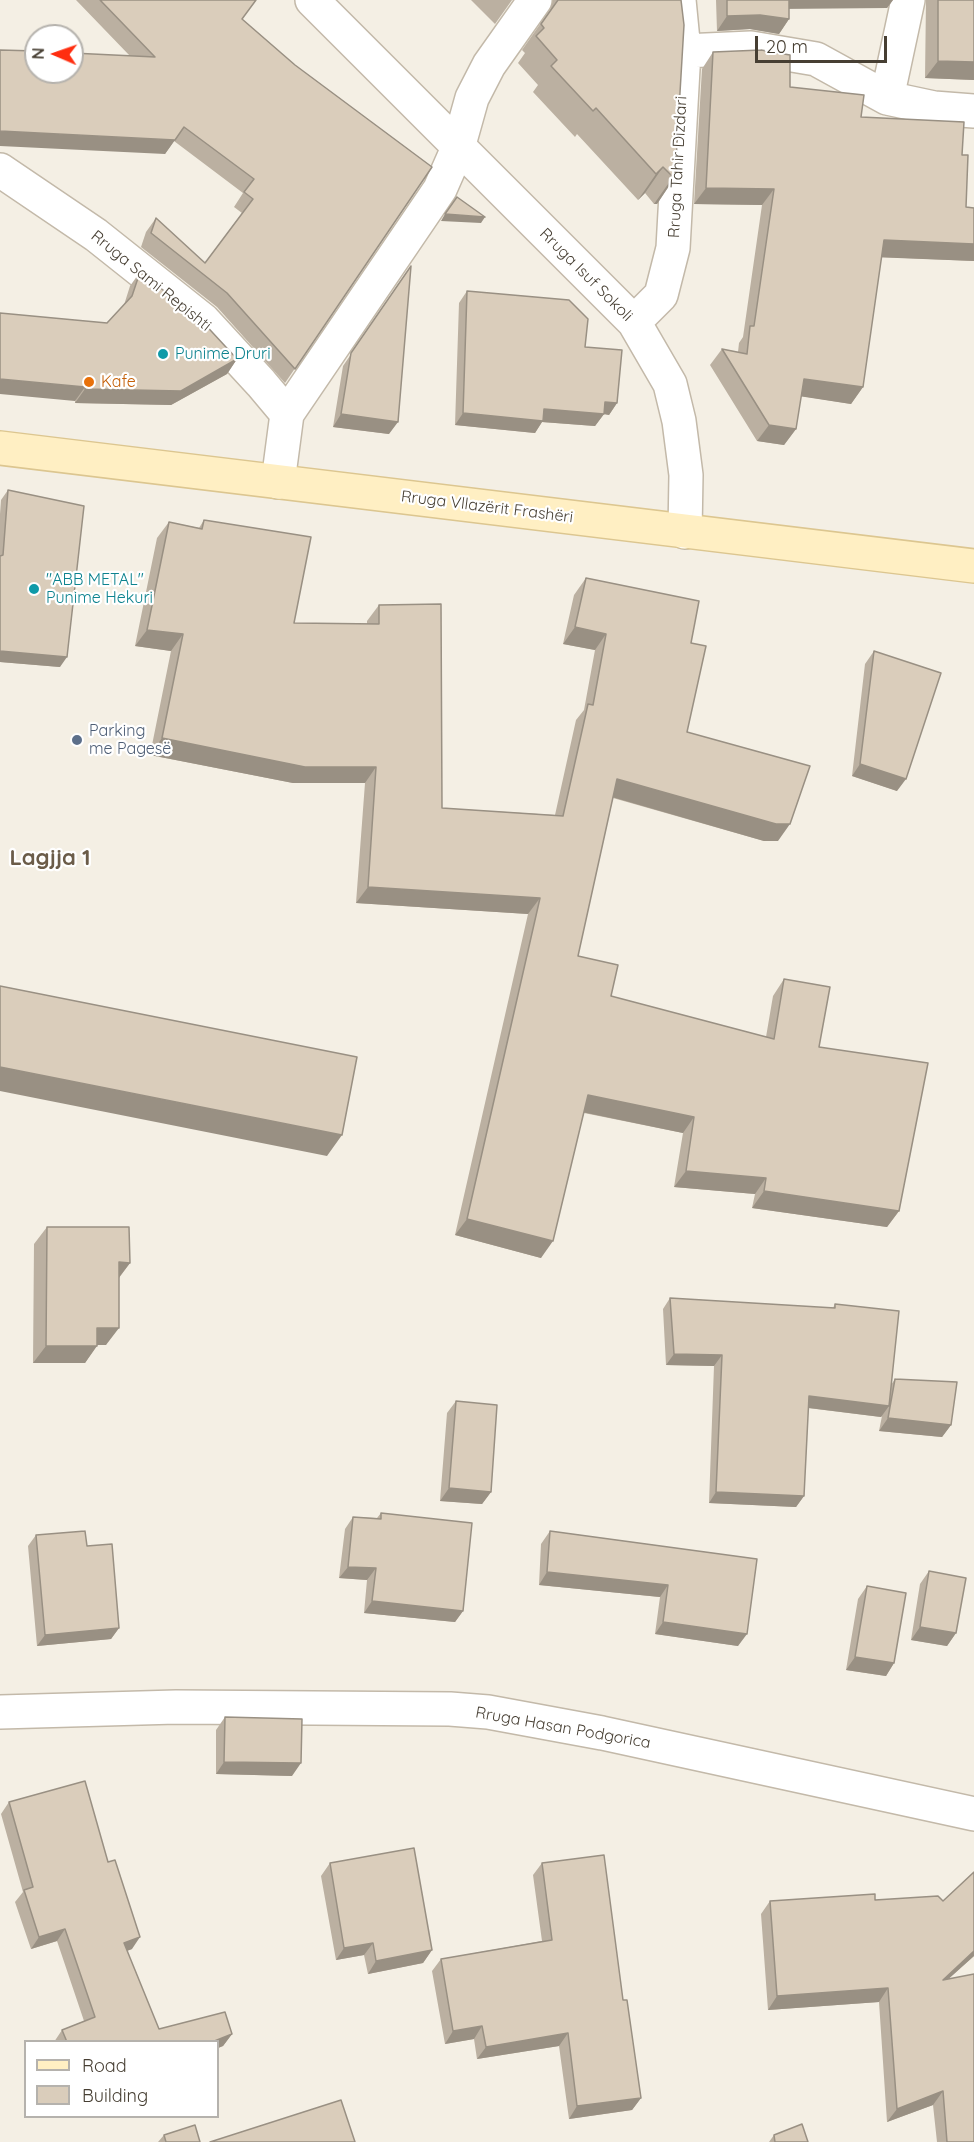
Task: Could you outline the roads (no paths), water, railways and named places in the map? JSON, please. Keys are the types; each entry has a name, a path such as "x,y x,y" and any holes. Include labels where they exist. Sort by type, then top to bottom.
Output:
{"main road":[{"name":"Rruga Vllazërit Frashëri","path":"0,448 974,566"}],"street":[{"name":"Rruga Isuf Sokoli","path":"312,0 634,322 670,384 686,475 685,532"},
{"path":"278,482 287,414 440,189 458,148 472,98 489,65 535,0"},
{"name":"Rruga Tahir Dizdari","path":"634,322 661,295 673,248 684,51 679,0"},
{"path":"887,98 908,0"},
{"path":"684,51 751,48 816,59 887,98 934,108 974,111"},
{"name":"Rruga Sami Repishti","path":"0,170 96,235 203,320 287,414"},
{"name":"Rruga Hasan Podgorica","path":"0,1712 176,1707 488,1712 602,1733 974,1814"}],"place":[{"name":"Punime Druri","path":"163,354"},
{"name":"Kafe","path":"89,382"},
{"name":"\"ABB METAL\" Punime Hekuri","path":"34,589"},
{"name":"Parking me Pagesë","path":"77,740"}],"district":[{"name":"Lagjja 1","path":"50,858"}]}
